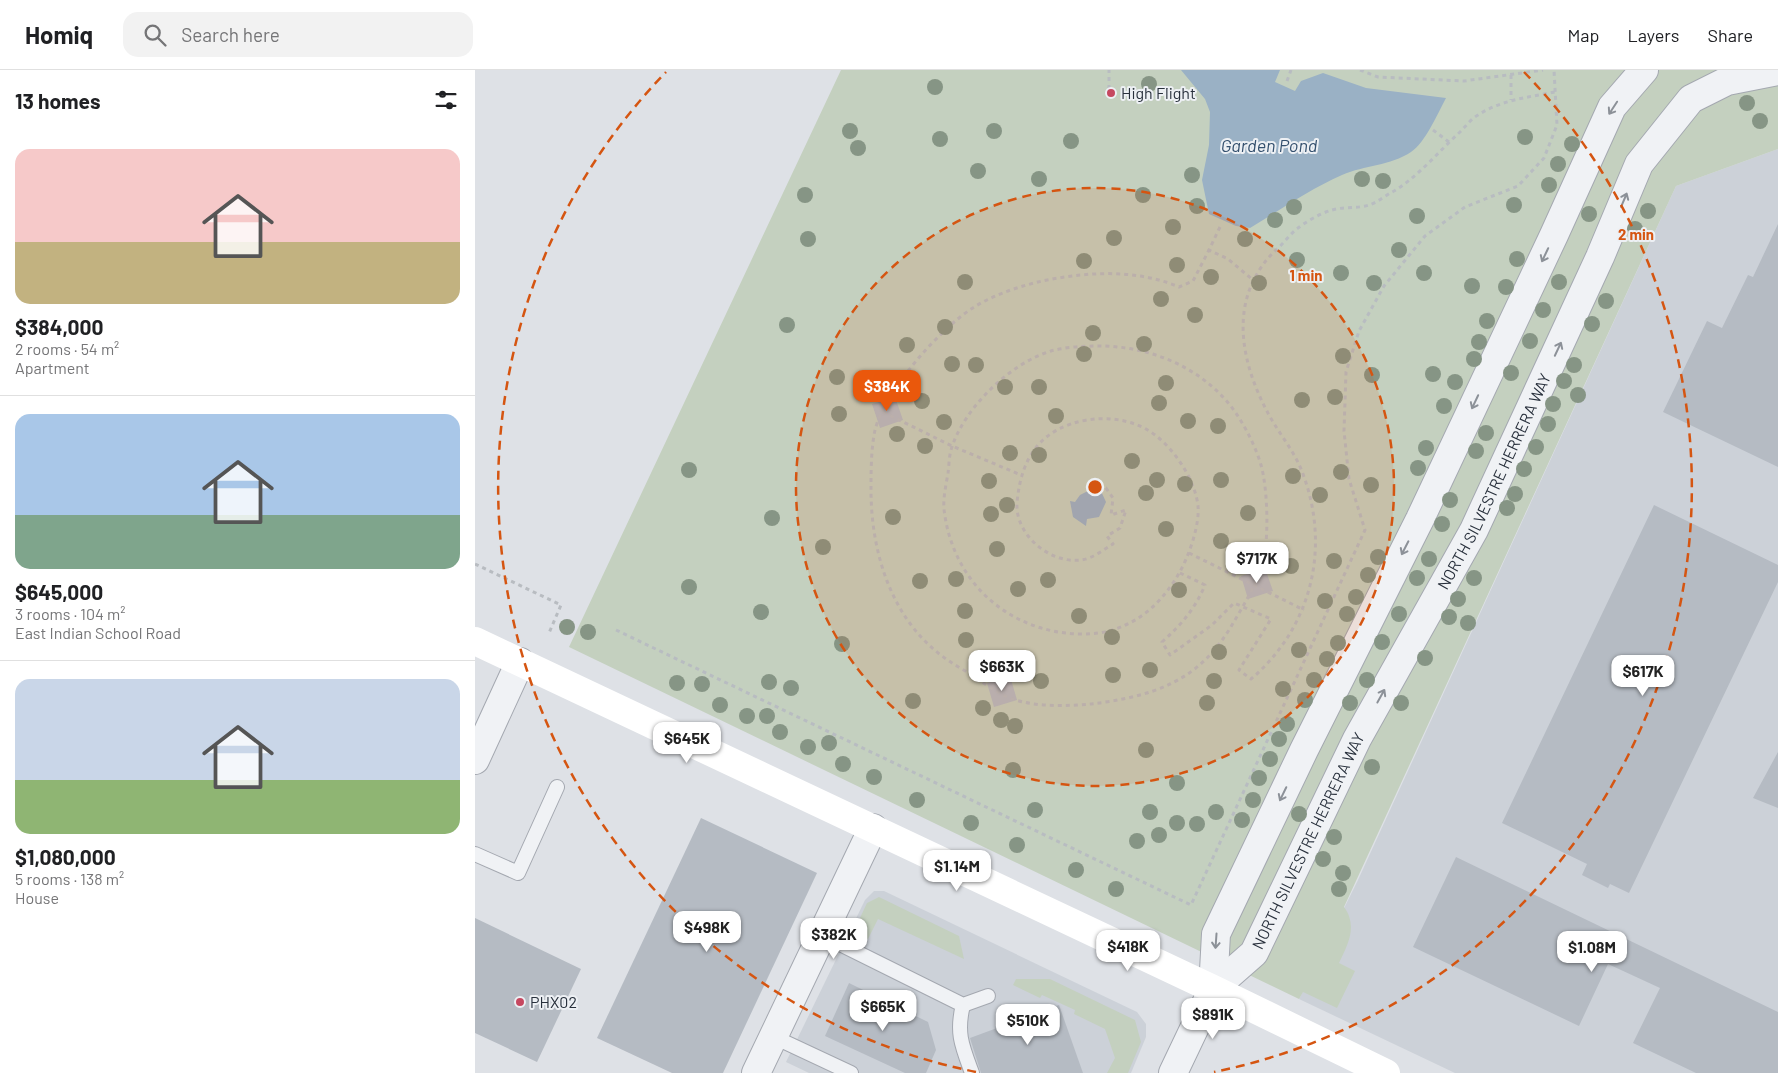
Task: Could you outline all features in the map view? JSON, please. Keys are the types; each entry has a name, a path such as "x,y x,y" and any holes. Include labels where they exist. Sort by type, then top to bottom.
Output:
{"main road":[{"path":"475,641 1213,989 1386,1073"}],"street":[{"path":"1173,1073 1213,989 1215,934 1304,750 1420,519 1612,107 1643,70"},
{"name":"NORTH SILVESTRE HERRERA WAY","path":"1213,989 1254,953 1357,739 1474,530 1596,266 1639,164 1691,99 1725,75 1778,70"},
{"path":"475,760 520,662"},
{"path":"757,1073 873,828"}],"lane":[{"path":"475,854 518,873 557,787"},
{"path":"822,935 963,1005 988,996"},
{"path":"963,1005 959,1024 960,1039 971,1073"},
{"path":"774,1037 851,1073"}],"path":[{"path":"1109,70 1109,89"},
{"path":"1287,81 1291,70"},
{"path":"1359,70 1378,77 1465,82 1543,70"},
{"path":"616,630 1191,905 1365,530 1349,479 1344,430 1346,372 1359,331 1384,286 1425,236 1465,207 1519,186 1544,158 1557,125 1554,70"},
{"path":"1511,75 1511,100"},
{"path":"1180,573 1205,585 1195,608 1183,623 1162,642 1170,655 1212,625 1234,603 1271,619 1239,670 1251,679 1267,665 1304,610 1310,591 1315,562 1315,530 1304,475 1252,380 1241,331 1247,293 1253,280 1267,257 1297,229 1330,210 1370,205 1405,184 1477,115 1511,100 1555,92"},
{"path":"1433,130 1449,142"},
{"path":"1098,486 1106,488 1113,498 1111,515 1126,510 1120,528 1107,536 1113,544 1081,560 1071,560 1046,551 1030,540 1020,526 1016,512 1021,475 1037,445 1050,432 1068,424 1104,418 1121,419 1148,430 1174,453 1198,500 1198,517 1189,553 1180,573 1154,610 1119,628 1089,635 1047,632 1013,618 981,593 955,556 943,506 952,446 969,415 986,392 1013,372 1049,352 1091,346 1119,346 1173,360 1211,385 1240,418 1262,466 1267,514 1262,569 1242,608 1218,647 1199,666 1170,685 1124,698 1090,704 1049,706 1014,701 950,662 924,641 896,602 875,549 871,506 871,465 876,427 891,395 920,357 966,312 989,298 1020,286 1089,273 1132,275 1163,280 1179,288 1193,281 1220,227"},
{"path":"1209,250 1228,259 1253,280"},
{"path":"883,412 952,446 1021,475"},
{"path":"1189,553 1304,610"},
{"path":"475,564 561,605 549,633"}],"shaded area":[{"path":"1778,149 1778,1073 1455,1073 1299,999 1358,880 1676,186"},
{"path":"874,891 884,891 1137,1012 1146,1024 1146,1037 1131,1073 809,1073 786,1062 865,900"}],"green space":[{"path":"841,70 1778,70 1778,149 1676,186 1344,907 1348,914 1351,928 1348,942 1339,963 1355,971 1337,1008 1303,992 1299,999 569,647"},
{"path":"879,897 959,936 964,959 878,919 868,939 853,933 867,903"},
{"path":"1016,979 1050,979 1135,1020 1141,1042 1128,1073 1107,1073 1115,1058 1105,1029 1074,1014 1075,1010 1042,995 1040,998 1013,985"}],"water":[{"name":"Garden Pond","path":"1181,70 1280,70 1275,82 1295,91 1301,81 1323,73 1366,88 1446,98 1426,135 1411,152 1386,163 1342,175 1307,193 1250,228 1236,226 1209,214 1202,180 1209,145 1210,112 1205,99"},
{"path":"1091,483 1100,489 1106,502 1099,517 1087,519 1086,526 1073,517 1070,501 1075,502 1080,495 1088,491"}],"building":[{"path":"1778,224 1778,467 1663,412 1707,321 1722,328 1748,275 1753,277"},
{"path":"895,397 903,420 880,428 872,404"},
{"path":"1654,505 1778,565 1778,582 1629,893 1610,884 1608,888 1582,875 1587,864 1502,823"},
{"path":"1265,568 1273,591 1248,599 1241,576"},
{"path":"1010,676 1017,700 994,707 987,683"},
{"path":"1778,752 1778,808 1753,798"},
{"path":"701,818 817,873 723,1073 672,1073 597,1038"},
{"path":"1456,857 1778,1012 1778,1073 1696,1073 1633,1043 1660,988 1608,964 1579,1026 1413,947"},
{"name":"PHX02","path":"475,918 581,969 537,1062 475,1033"},
{"path":"849,983 928,1022 936,1050 926,1073 905,1073 825,1036"},
{"path":"1059,1005 1083,1073 981,1073 970,1038"}],"place":[{"name":"High Flight","path":"1111,93"},
{"name":"PHX02","path":"520,1002"}]}
